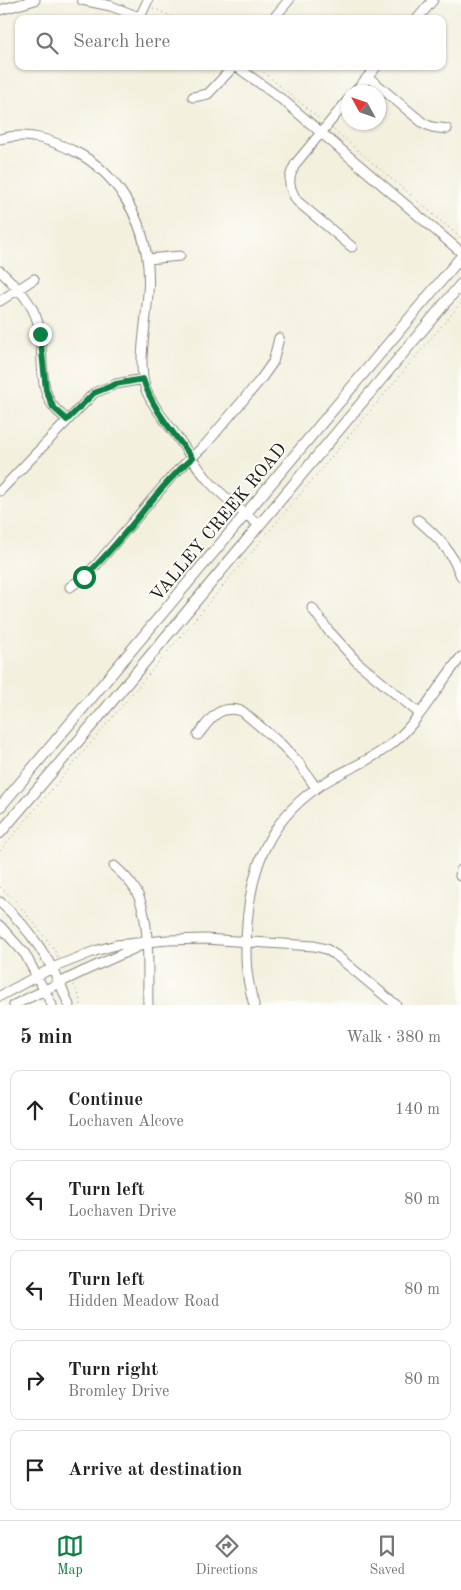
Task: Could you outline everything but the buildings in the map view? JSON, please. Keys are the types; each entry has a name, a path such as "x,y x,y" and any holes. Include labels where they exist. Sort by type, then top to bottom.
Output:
{"main road":[{"name":"VALLEY CREEK ROAD","path":"0,808 461,257"},
{"name":"VALLEY CREEK ROAD","path":"0,833 461,284"}],"street":[{"path":"0,10 35,0"},
{"path":"82,0 104,4 134,15"},
{"path":"276,15 289,0"},
{"path":"420,15 433,0"},
{"path":"144,15 150,4"},
{"path":"193,96 208,94 231,70"},
{"path":"241,70 268,89 321,132 461,252"},
{"path":"361,85 374,70"},
{"path":"368,77 423,123 447,130"},
{"path":"341,108 296,163 289,181 297,201 352,247"},
{"path":"0,139 22,135 44,138 67,148 91,162 107,175 126,201 143,238 148,259 149,290 142,363 143,379 147,391 154,405 206,478 259,526"},
{"path":"148,259 180,256"},
{"path":"0,270 19,288 32,307 38,324 44,381 49,400 53,407 67,420"},
{"path":"0,301 34,279"},
{"path":"70,587 97,564 170,479 192,458 224,422 269,368 279,338"},
{"path":"0,491 94,393 116,384 143,379"},
{"path":"418,520 443,543 461,576"},
{"path":"312,608 328,630 357,662 419,713"},
{"path":"254,1005 246,971 246,942 250,896 258,862 274,831 288,813 316,788 379,753 404,732 461,657"},
{"path":"198,735 212,716 218,712 234,709 242,711 282,744 299,763 316,788"},
{"path":"114,866 127,877 136,890 141,904 148,957 148,1005"},
{"path":"0,902 38,944 60,983 69,1005"},
{"path":"0,926 25,954 52,1005"},
{"path":"0,996 52,968 95,951 116,945 188,939 302,944 326,949 396,1005"},
{"path":"14,1005 147,943"}],"path":[{"path":"150,4 170,15"},
{"path":"261,70 322,121"},
{"path":"333,130 461,238"},
{"path":"0,852 461,303"}],"route":[{"path":"40,334 44,381 49,400 53,407 67,420 86,400 104,387 143,379 154,405 192,458 173,475 102,559 84,577"}]}
